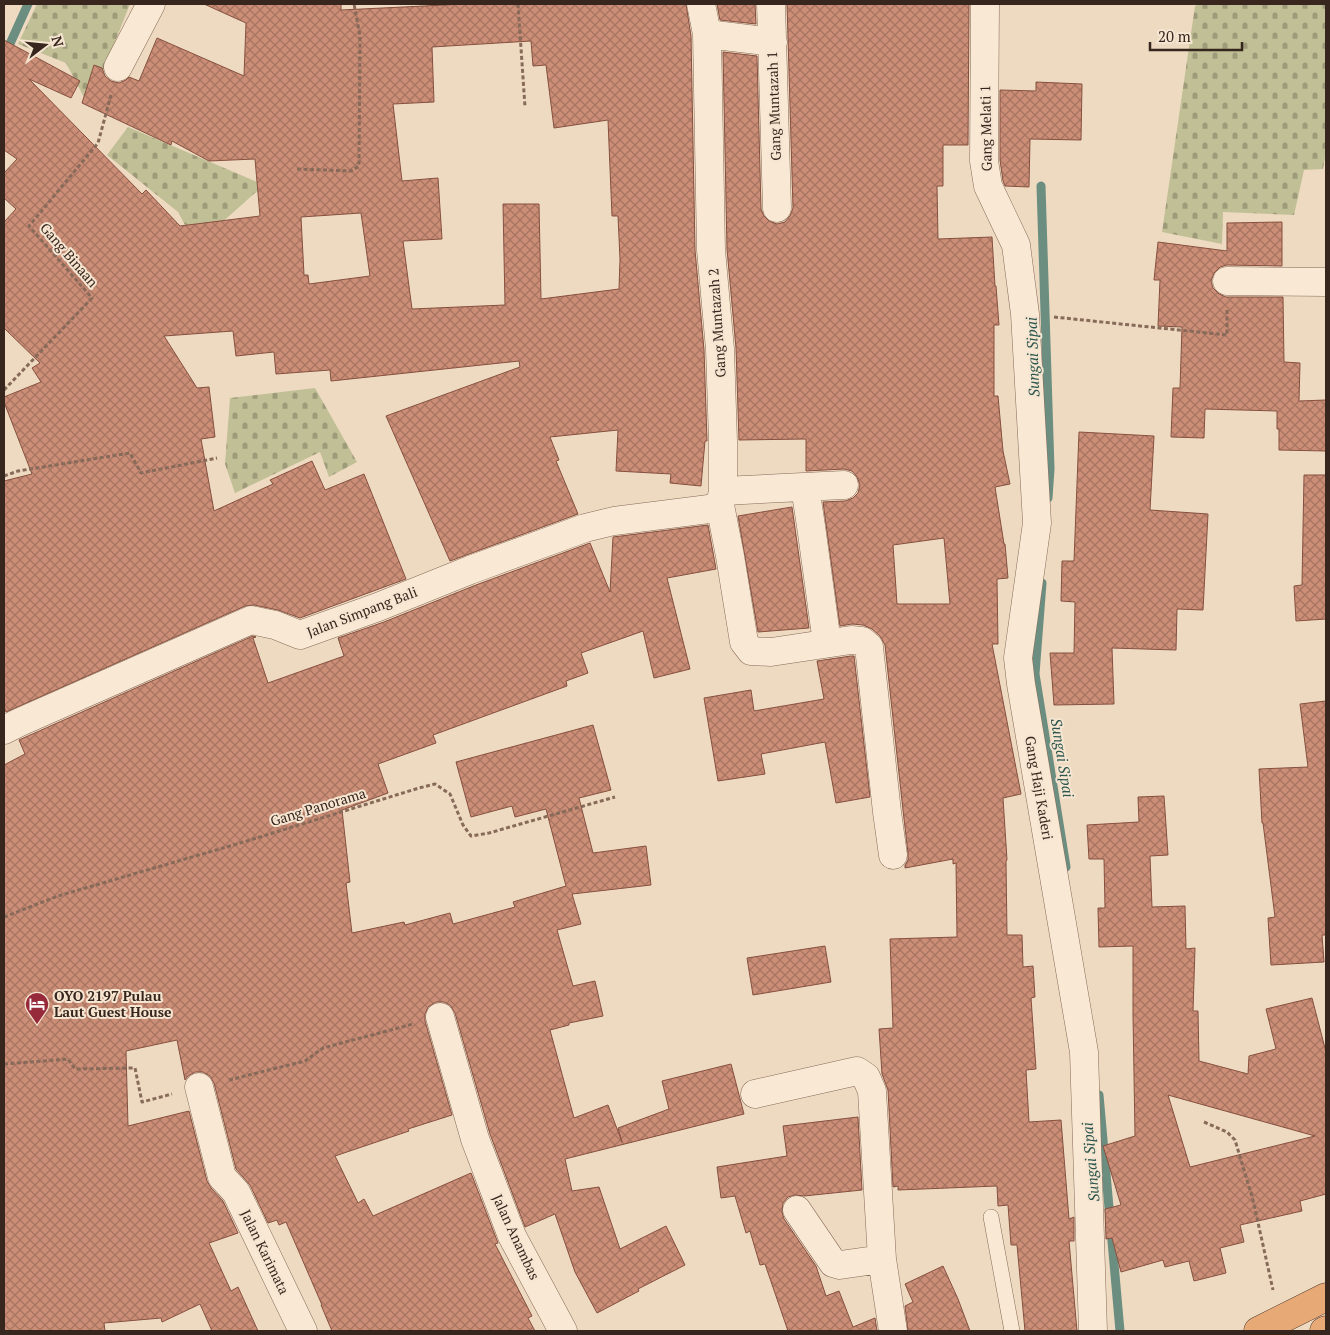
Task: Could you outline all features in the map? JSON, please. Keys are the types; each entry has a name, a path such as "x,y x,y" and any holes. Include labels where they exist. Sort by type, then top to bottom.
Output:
{"highway":[{"path":"1266,1327 1326,1297"}],"street":[{"path":"118,67 151,4"},
{"name":"Gang Muntazah 2","path":"701,4 707,34 711,250 720,349 723,441 721,498 744,642 751,651 771,652 851,640 862,641 869,647 893,855"},
{"name":"Gang Muntazah 1","path":"771,4 777,208"},
{"name":"Gang Melati 1","path":"985,4 984,161 988,186 1016,245"},
{"path":"707,34 772,42"},
{"name":"Gang Haji Kaderi","path":"1016,245 1025,314 1037,523 1018,658 1084,1052 1093,1331"},
{"path":"1227,281 1326,282"},
{"path":"721,498 804,487 844,485"},
{"path":"804,487 813,535 827,643"},
{"name":"Jalan Simpang Bali","path":"4,730 251,620 275,625 300,635 585,528 614,521 709,509 721,498"},
{"name":"Jalan Anambas","path":"440,1017 475,1139 512,1236 563,1331"},
{"path":"755,1094 857,1071 866,1077 872,1091 882,1260 893,1331"},
{"name":"Jalan Karimata","path":"199,1087 222,1177 236,1192 303,1331"},
{"path":"798,1210 833,1263 840,1265 882,1260"}],"lane":[{"path":"991,1217 1012,1331"}],"path":[{"path":"297,169 351,171 359,166 360,36 354,4"},
{"path":"518,4 525,107"},
{"name":"Gang Binaan","path":"4,390 92,298 29,226 98,143 118,67"},
{"path":"1025,314 1226,335 1227,281"},
{"path":"4,476 18,471 130,453 141,473 217,458"},
{"name":"Gang Panorama","path":"4,917 58,896 435,784 450,794 464,825 472,836 489,833 615,797"},
{"path":"1204,1122 1227,1132 1236,1140 1273,1289 1266,1327"}],"green space":[{"path":"37,4 130,4 89,107 66,63 18,44"},
{"path":"1199,4 1326,4 1326,152 1323,169 1304,170 1294,215 1223,212 1222,244 1162,232 1195,6"},
{"path":"128,127 264,185 210,233 192,238 178,212 107,155"},
{"path":"315,388 357,462 329,477 320,452 235,493 225,464 230,398"}],"building":[{"path":"204,4 341,4 341,10 465,4 686,4 691,36 695,250 704,350 707,441 705,441 701,486 670,483 671,474 616,471 618,430 550,437 559,460 556,461 578,514 450,561 386,416 520,367 519,361 331,381 330,370 276,374 274,352 236,356 233,331 164,336 197,388 209,387 215,437 201,439 214,511 273,484 270,480 312,461 325,490 364,474 406,579 300,618 278,610 254,605 245,606 6,712 4,707 4,481 32,474 4,402 4,397 41,382 32,368 40,363 4,328 4,222 16,209 4,198 4,173 17,159 4,150 4,40 80,81 71,98 29,79 142,194 146,190 180,226 260,216 255,159 209,161 172,141 171,145 82,103 94,65 102,68 105,76 111,81 119,83 129,77 139,81 157,38 244,76 246,23","holes":["531,41 533,66 546,65 554,128 608,120 612,216 618,216 619,289 541,299 539,204 503,204 505,305 412,309 403,241 442,239 438,178 402,181 393,104 434,102 432,47","361,213 370,276 309,284 308,275 304,275 301,217"]},
{"path":"717,4 755,4 756,24 720,20"},
{"path":"787,4 969,4 968,145 943,145 943,186 937,186 938,239 992,237 999,325 994,325 994,396 998,396 1003,451 1010,484 995,487 1005,544 1008,578 997,579 998,644 992,644 1021,794 1003,798 1007,860 1007,935 1022,935 1023,967 1033,966 1035,997 1031,998 1036,1069 1026,1070 1029,1122 1061,1120 1069,1219 1074,1217 1074,1241 1069,1241 1077,1331 1025,1331 1017,1245 1011,1245 1008,1205 998,1206 997,1186 898,1190 898,1186 893,1187 888,1090 882,1074 879,1029 893,1028 890,939 957,937 956,863 953,864 953,859 905,868 908,853 885,645 880,636 872,629 863,625 840,626 823,502 845,501 853,498 858,493 860,485 857,477 852,471 844,469 806,471 806,439 739,440 736,348 727,249 723,52 757,56 761,209 764,216 769,221 777,224 785,222 793,208","holes":["944,538 950,604 897,604 893,545"]},
{"path":"1036,82 1082,84 1081,140 1030,139 1029,187 1005,186 1000,160 1000,90 1036,91"},
{"path":"1282,222 1282,266 1227,265 1220,267 1214,273 1211,281 1213,288 1219,294 1226,297 1283,297 1284,362 1300,363 1299,401 1326,400 1326,451 1279,450 1277,411 1205,409 1204,438 1171,437 1173,388 1180,388 1182,327 1158,326 1160,280 1154,280 1158,242 1227,251 1227,223"},
{"path":"1079,432 1154,436 1150,510 1208,514 1203,610 1177,609 1176,650 1112,648 1114,704 1054,705 1050,653 1074,653 1075,602 1061,601 1062,561 1074,561"},
{"path":"1304,475 1326,475 1326,619 1296,621 1294,586 1302,585"},
{"path":"792,507 809,628 758,632 738,516"},
{"path":"708,525 716,569 667,578 690,669 654,678 643,631 581,653 588,673 566,681 567,686 433,735 436,743 378,764 388,793 342,810 350,882 346,883 352,933 404,922 405,925 450,913 453,924 515,907 513,902 566,886 546,809 515,817 512,806 471,817 456,762 593,725 611,790 579,798 593,853 646,846 651,885 572,894 581,924 557,930 573,986 595,981 603,1016 569,1023 569,1025 550,1030 574,1118 608,1105 622,1142 618,1128 669,1109 662,1081 731,1064 744,1114 565,1159 572,1191 599,1187 620,1249 666,1226 685,1265 597,1313 575,1272 555,1214 525,1227 490,1134 455,1013 450,1005 444,1002 436,1002 428,1007 425,1021 452,1115 335,1156 358,1203 364,1199 373,1216 471,1173 498,1243 495,1244 532,1316 528,1318 535,1331 332,1331 286,1222 279,1225 277,1220 268,1223 250,1185 236,1169 214,1083 210,1076 203,1072 195,1072 185,1080 177,1040 126,1051 128,1126 189,1111 207,1181 223,1201 238,1233 209,1243 231,1291 238,1287 258,1331 212,1331 200,1304 162,1322 161,1318 104,1323 105,1331 4,1331 4,765 25,754 19,740 253,636 256,637 253,638 268,683 344,656 338,638 590,543 610,592 613,537"},
{"path":"854,656 870,797 836,803 825,742 761,754 765,774 718,781 704,698 751,690 754,711 824,699 817,661"},
{"path":"1326,701 1326,935 1322,935 1324,962 1271,965 1268,918 1275,917 1262,823 1259,769 1308,767 1300,704"},
{"path":"1164,796 1168,855 1150,856 1152,907 1185,906 1186,949 1195,948 1193,1011 1198,1011 1199,1061 1248,1074 1249,1056 1276,1049 1266,1009 1312,998 1326,1052 1326,1194 1300,1201 1302,1211 1240,1225 1244,1242 1220,1248 1226,1273 1194,1281 1189,1261 1165,1267 1163,1260 1121,1272 1112,1238 1106,1239 1105,1209 1121,1205 1103,1146 1135,1136 1133,946 1099,947 1098,908 1105,908 1104,859 1089,859 1087,825 1139,822 1138,797","holes":["1168,1095 1315,1136 1190,1167"]},
{"path":"825,946 831,982 753,995 747,958"},
{"path":"858,1117 862,1190 804,1196 795,1195 788,1197 783,1203 782,1212 784,1219 816,1266 826,1296 839,1291 853,1327 875,1318 877,1331 788,1331 765,1264 760,1265 750,1231 746,1233 735,1196 721,1198 717,1167 787,1156 783,1126"},
{"path":"943,1266 970,1331 908,1331 905,1306 913,1302 905,1284"}],"waterway":[{"path":"4,57 28,4"},
{"name":"Sungai Sipai","path":"1041,186 1050,469 1048,498"},
{"name":"Sungai Sipai","path":"1042,583 1035,674 1066,867"},
{"name":"Sungai Sipai","path":"1099,1095 1120,1331"}],"place":[{"name":"OYO 2197 Pulau Laut Guest House","path":"37,1025"}]}
